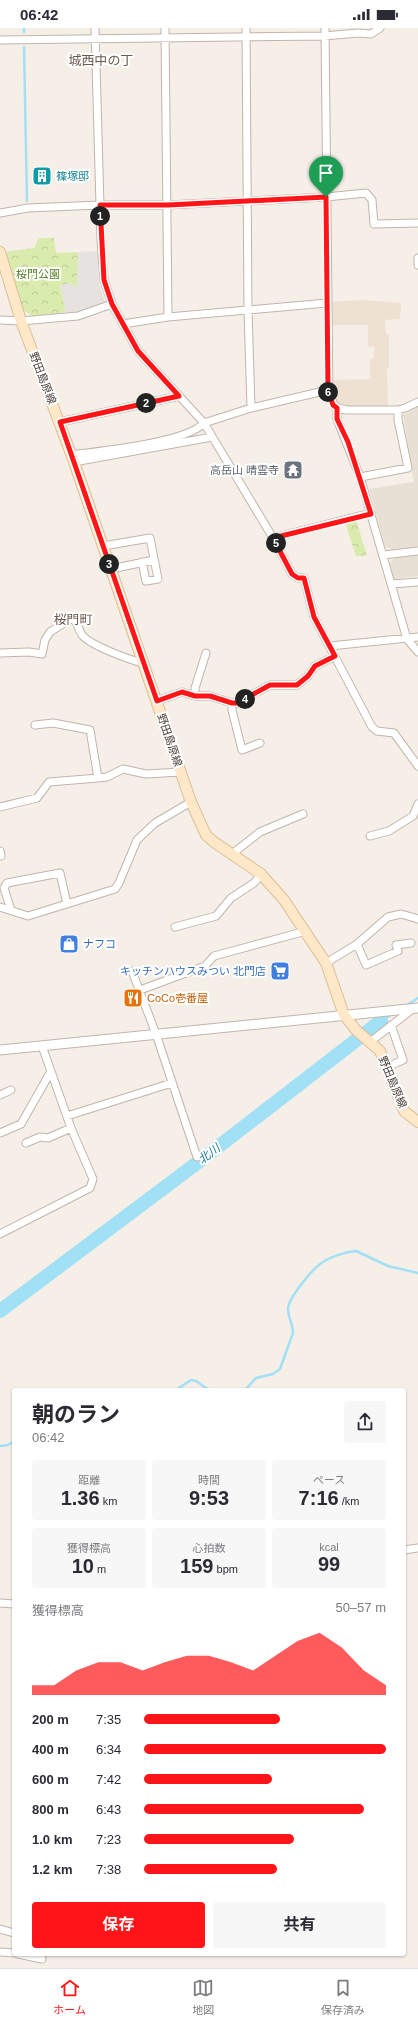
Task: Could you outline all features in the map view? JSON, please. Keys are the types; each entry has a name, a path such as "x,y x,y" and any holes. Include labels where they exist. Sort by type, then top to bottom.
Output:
{"main road":[{"name":"野田島原線","path":"0,252 22,321 60,422 191,802 206,834 214,842 261,874 284,900 326,963 344,1015 359,1033 380,1051 404,1111 418,1122"}],"street":[{"path":"94,28 104,280 112,304 138,351 204,423 273,538 292,574 298,578 304,578 314,617 372,727 377,731 394,733 418,766"},
{"path":"165,28 168,317"},
{"path":"246,28 248,310 251,408"},
{"path":"325,28 328,390 333,405 337,408 346,410 398,410 418,402"},
{"path":"0,40 324,36 358,33 371,34 380,28"},
{"path":"0,213 28,208 100,205 168,205 326,197 366,193 372,200 374,224 418,223"},
{"path":"418,258 418,265"},
{"path":"123,324 168,317 327,303"},
{"path":"0,320 22,321 78,316 112,304"},
{"path":"73,459 166,440 198,429 204,423 251,408 328,390"},
{"path":"60,422 179,396"},
{"path":"337,408 337,419 360,477 384,555 406,639 418,652"},
{"path":"360,477 408,468 398,420 398,410"},
{"path":"73,459 212,437"},
{"path":"273,538 371,514"},
{"path":"103,546 150,538 158,579 146,580 142,562"},
{"path":"384,555 418,551"},
{"path":"111,569 154,560"},
{"path":"392,584 418,582"},
{"path":"0,653 29,652 42,654 45,640 50,632 72,618 75,620 83,637 126,659 144,663"},
{"path":"330,646 418,637"},
{"path":"195,696 195,688 206,653"},
{"path":"157,701 178,692 185,692 195,696 210,696 232,703 240,702 270,685 297,685 308,676 315,666 335,656"},
{"path":"232,703 232,710 242,750 260,743"},
{"path":"35,725 53,723 90,730 98,778"},
{"path":"0,807 38,798 49,782 107,777 123,769 146,774 181,772"},
{"path":"0,907 28,916 115,889 120,883 137,840 155,823 191,802"},
{"path":"370,836 389,831 414,816 418,804"},
{"path":"232,854 260,832 303,814"},
{"path":"11,910 4,888 7,883 60,873 67,904"},
{"path":"175,927 216,916 230,898 254,883 261,874"},
{"path":"326,963 357,944 393,915 401,914 418,919"},
{"path":"140,990 205,966 214,956 306,931"},
{"path":"357,944 366,965 398,951 396,945 411,943"},
{"path":"132,970 156,1034 197,1157"},
{"path":"0,1050 415,1008"},
{"path":"369,1040 385,1032 391,1025 415,1008"},
{"path":"386,1067 403,1060 391,1025"},
{"path":"0,1234 90,1188 93,1179 50,1073 42,1046"},
{"path":"0,1133 21,1124 50,1073"},
{"path":"67,1116 172,1083"},
{"path":"0,1095 11,1090"},
{"path":"26,1143 40,1137 48,1138 72,1128"},
{"path":"406,1550 418,1548"},
{"path":"0,1602 12,1604"},
{"path":"0,1929 12,1932"},
{"path":"0,1952 12,1953"},
{"path":"26,1956 42,1960 41,1956"}],"shaded area":[{"path":"98,251 99,284 105,303 79,312 66,312 60,285 71,283 73,286 77,287 78,252"},
{"path":"361,300 401,303 400,319 385,320 386,334 389,334 389,368 387,368 388,407 338,406 332,393 332,380 370,379 370,359 373,359 375,347 368,346 368,325 331,325 330,302"},
{"path":"418,406 418,546 395,551 386,547 369,489 414,482 403,415"},
{"path":"418,554 418,576 394,579 390,563 394,558"}],"green space":[{"name":"桜門公園","path":"39,238 54,238 56,253 78,252 77,287 60,286 66,312 33,316 23,310 4,252 34,248"},
{"path":"356,520 367,556 356,556 345,522"}],"waterway":[{"path":"24,47 27,201"},
{"name":"北川","path":"407,1005 418,998"},
{"name":"北川","path":"381,1021 392,1014"},
{"name":"北川","path":"0,1311 201,1160 381,1021"},
{"path":"247,1388 256,1378 273,1374 280,1369 293,1333 288,1312 289,1304 302,1283 323,1262 339,1255 356,1251 388,1266 418,1273"},
{"path":"179,1388 191,1380 196,1381 206,1388"},
{"path":"0,1446 8,1445 12,1442"}],"place":[{"name":"篠塚邸","path":"42,176"},
{"name":"高岳山 晴雲寺","path":"293,470"},
{"name":"ナフコ","path":"69,944"},
{"name":"キッチンハウスみつい 北門店","path":"280,971"},
{"name":"CoCo壱番屋","path":"133,998"}],"district":[{"name":"城西中の丁","path":"101,60"},
{"name":"桜門町","path":"73,619"}],"route":[{"path":"326,197 328,394 333,405 337,408 337,419 348,442 371,514 273,538 294,577 304,578 314,617 335,656 318,663 308,676 297,685 270,685 237,703 232,703 210,696 199,697 185,692 178,692 157,701 60,422 179,396 138,351 112,304 104,280 100,205 168,205 326,197"}]}
